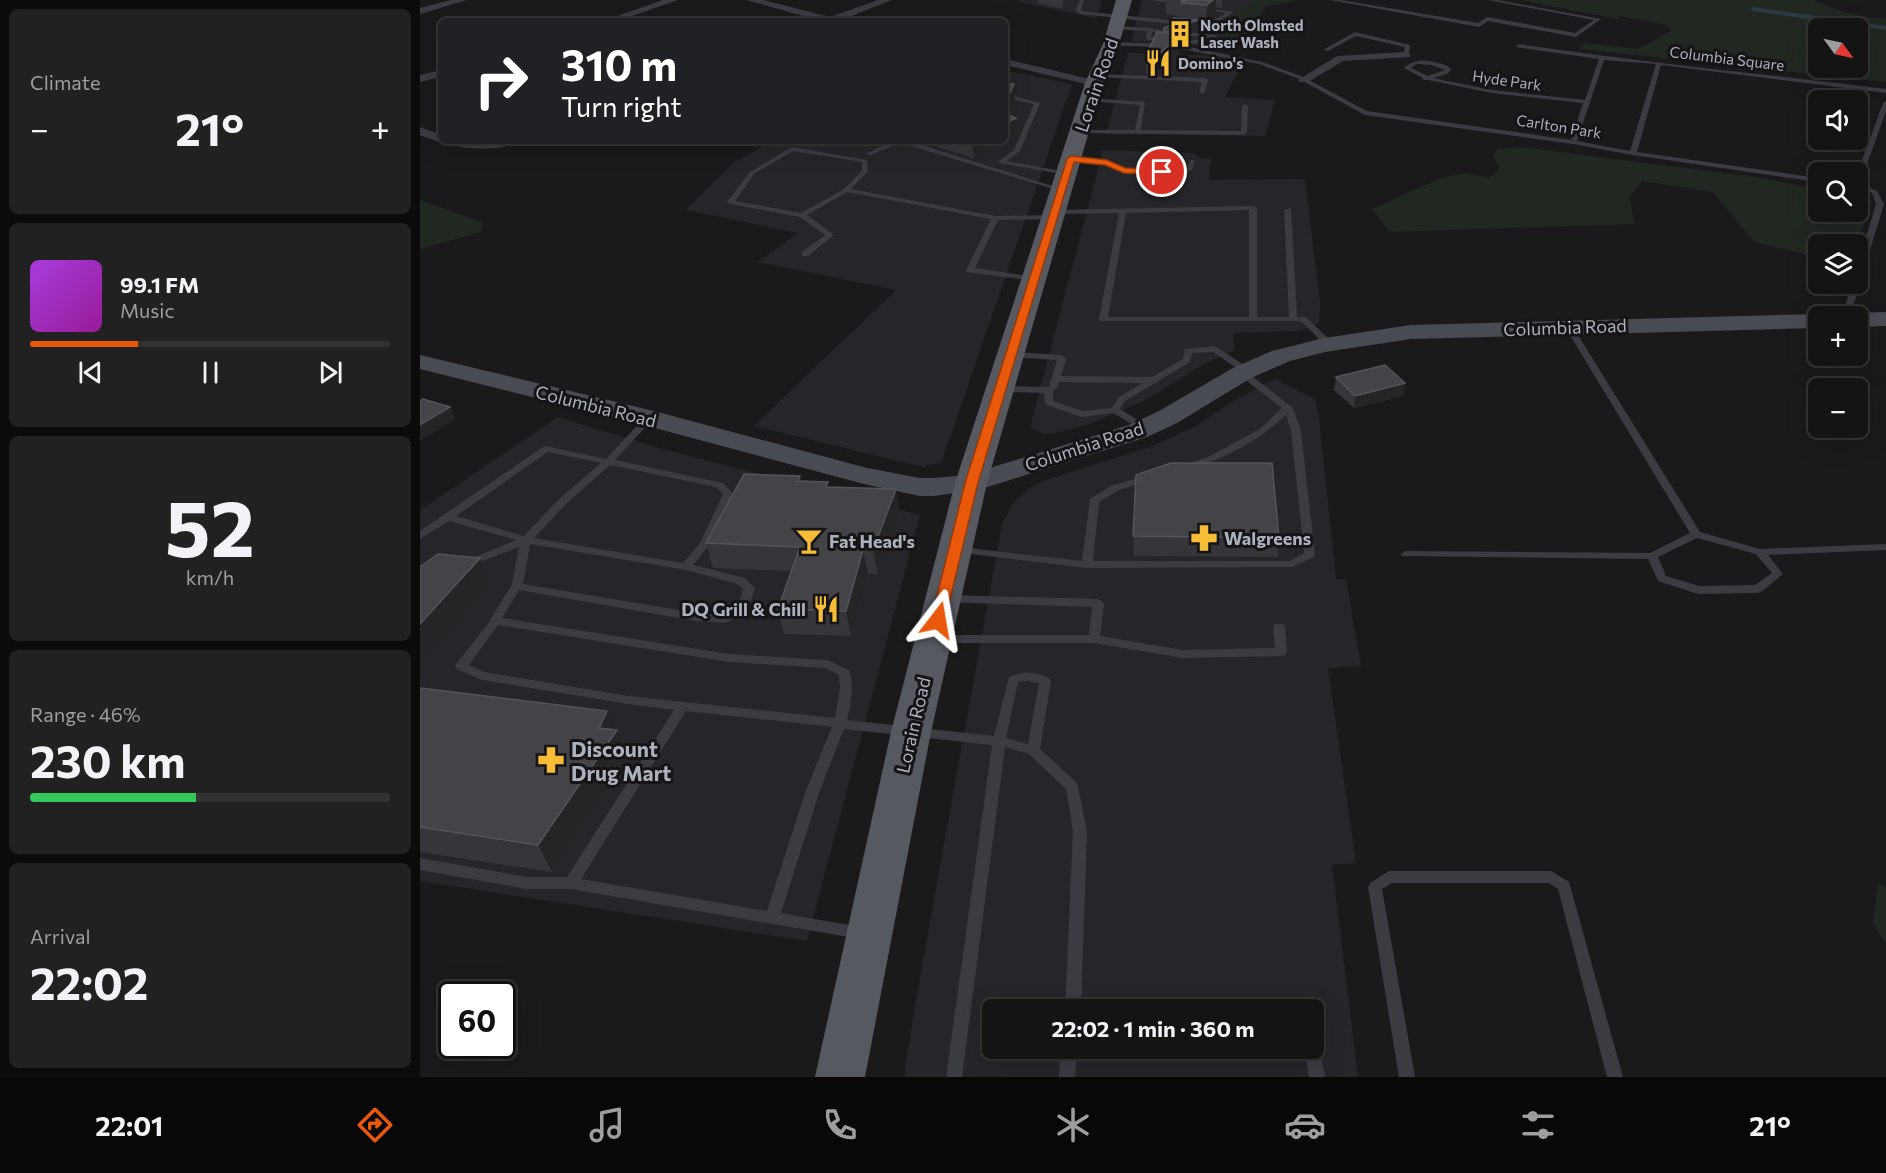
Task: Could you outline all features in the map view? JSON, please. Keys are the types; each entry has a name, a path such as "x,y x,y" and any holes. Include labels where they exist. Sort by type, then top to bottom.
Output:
{"main road":[{"name":"Lorain Road","path":"840,1077 911,732 971,483 1079,132 1117,22"},
{"path":"1868,320 1886,319"},
{"name":"Columbia Road","path":"420,362 649,418 864,476 920,486 971,483 1034,462 1104,443 1144,428 1244,372 1281,356 1329,344 1412,332 1808,321"}],"street":[{"path":"420,11 462,0"},
{"path":"617,18 673,0"},
{"path":"751,0 820,18"},
{"path":"839,18 887,0"},
{"path":"1304,80 1341,58 1406,55"},
{"path":"1008,63 1094,86"},
{"path":"420,79 438,74"},
{"path":"420,131 438,138"},
{"path":"457,144 463,146 501,144"}],"lane":[{"path":"1082,0 1078,10 1080,12 1150,30 1167,32"},
{"path":"1154,0 1187,5"},
{"path":"1332,0 1479,25 1495,14"},
{"path":"1487,19 1576,35 1598,19 1490,0"},
{"path":"1503,9 1511,4"},
{"path":"1117,22 1208,26 1232,12 1198,7"},
{"name":"Carlton Park","path":"1117,22 1176,46 1231,55 1260,63 1304,80 1365,113 1808,179"},
{"path":"1150,30 1147,36 1153,40 1204,43 1215,37 1192,34"},
{"path":"1341,58 1326,50 1355,34 1408,46 1406,55"},
{"name":"Hyde Park","path":"1518,46 1602,58 1659,63"},
{"path":"1573,142 1602,58"},
{"name":"Hyde Park","path":"1425,79 1448,70 1446,67 1428,62 1416,62 1407,68 1425,79 1586,102"},
{"name":"Columbia Square","path":"1633,153 1659,63 1886,91"},
{"path":"1094,86 1205,80 1202,92"},
{"path":"1094,86 1143,103 1138,132"},
{"path":"1008,97 1037,103 1017,151 1001,162 1066,174 1107,163 1124,171 1181,173 1190,169 1192,161"},
{"path":"1865,162 1886,103"},
{"path":"1079,132 1244,132 1245,106"},
{"path":"868,154 893,144"},
{"path":"915,144 1066,174"},
{"path":"802,215 846,190 865,171 865,161 792,149 752,173 730,202 802,215 830,235 805,254"},
{"path":"1868,189 1875,192 1880,204 1868,243"},
{"path":"846,190 995,218 1123,211 1253,208 1253,319"},
{"path":"1288,210 1293,319"},
{"path":"1123,211 1103,319 1306,320 1329,344"},
{"path":"995,218 970,270 1034,279"},
{"path":"1569,327 1696,534"},
{"path":"955,549 1087,565 1292,564 1310,555 1296,430 1288,408 1215,349 1188,351 1187,360 1122,399 1115,410"},
{"path":"1000,389 1049,390 1053,388 1062,359 1011,355"},
{"path":"1056,379 1154,380"},
{"path":"1049,390 1048,402 1081,414 1115,410 1144,428"},
{"path":"1179,469 1211,459 1263,431 1288,408"},
{"path":"452,570 526,540 563,501 607,463 649,418"},
{"path":"420,536 546,449 719,485 728,493 705,544 687,567"},
{"path":"1087,565 1094,501 1115,488 1158,475"},
{"path":"448,517 526,540 687,567 741,581 749,588 744,606 726,619 696,617 516,586"},
{"path":"1407,554 1652,556 1696,534 1760,552 1886,547"},
{"path":"526,540 516,586 495,621 460,666 482,676 628,700 999,741 1033,750 1072,787 1080,831 1073,999"},
{"path":"1652,556 1662,578 1698,590 1757,589 1778,574 1760,552"},
{"path":"943,599 1098,603 1094,639"},
{"path":"495,621 729,658 827,664 845,673 848,690 841,724 814,787 772,918"},
{"path":"933,640 1094,639 1183,654 1281,652 1279,627"},
{"path":"954,1077 999,741 1013,680 1018,676 1040,678 1045,681 1033,750"},
{"path":"571,883 683,706"},
{"path":"420,864 527,883 571,883 869,934"},
{"path":"1407,1077 1375,887 1389,877 1551,877 1564,886 1615,1077"},
{"path":"1066,1077 1068,1059"},
{"path":"1314,1059 1317,1077"}],"shaded area":[{"path":"1020,0 1102,0 1096,18 1019,2"},
{"path":"1142,0 1275,0 1234,35 1224,47 1131,41"},
{"path":"1257,0 1297,0 1263,8 1257,24 1236,45 1236,49 1213,49 1226,35 1213,30 1226,27 1235,13"},
{"path":"1520,0 1813,0 1857,15 1886,18 1886,82 1849,78 1868,78 1868,18 1808,18 1808,74 1579,49 1585,43 1638,49 1672,30 1663,24 1620,16 1617,19"},
{"path":"1128,53 1226,56 1244,61 1225,97 1275,100 1265,136 1106,134"},
{"path":"1008,71 1072,84 943,458 939,463 923,467 754,426 896,290 758,262 798,233 686,210 732,164 767,144 1008,144"},
{"path":"1520,147 1756,177 1808,187 1808,222 1865,222 1860,234 1808,234 1808,256 1754,242 1713,192 1642,181 1630,196 1634,224 1390,232 1372,209 1449,176 1468,174 1489,178 1500,168 1493,156 1497,149"},
{"path":"1103,150 1193,153 1200,158 1211,158 1209,180 1305,179 1320,302 1319,324 1298,331 1233,333 1235,350 1199,367 1144,401 1090,424 1044,434 1030,427"},
{"path":"420,200 482,222 481,232 420,249"},
{"path":"1868,200 1872,201 1868,212"},
{"path":"1275,379 1315,399 1319,417 1336,579 1346,579 1361,666 1328,668 1356,863 1332,865 1358,1077 904,1077 1002,524 1014,502 1031,487 1049,479 1153,446 1196,426 1238,398"},
{"path":"558,417 662,449 920,515 807,941 420,881 420,510"},
{"path":"1878,884 1886,888 1886,944 1873,923"}],"building":[{"path":"1180,0 1213,0 1207,5 1182,3 1185,1"},
{"path":"1174,18 1198,20 1190,23 1189,29 1183,30 1181,34 1164,32 1164,28 1171,25 1170,21"},
{"path":"1157,32 1181,34 1157,56 1146,56"},
{"path":"1008,84 1014,84 1008,97"},
{"path":"1008,115 1016,118 1008,122"},
{"path":"1385,365 1405,383 1355,396 1336,377"},
{"path":"423,399 450,407 420,425 420,401"},
{"name":"Walgreens","path":"1171,463 1272,463 1279,538 1133,536 1136,475"},
{"path":"744,474 800,476 797,481 828,482 826,487 896,489 873,550 863,550 846,611 778,609 800,547 706,543"},
{"path":"438,554 480,558 420,624 420,567"},
{"path":"420,688 607,711 599,728 617,730 538,845 420,827"}],"waterway":[{"path":"1753,9 1886,28"}],"place":[{"name":"North Olmsted Laser Wash","path":"1180,34"},
{"name":"Domino's","path":"1158,63"},
{"name":"Walgreens","path":"1204,538"},
{"name":"Fat Head's","path":"809,541"},
{"name":"DQ Grill & Chill","path":"826,609"},
{"name":"Discount Drug Mart","path":"551,760"}],"route":[{"path":"938,620 971,483 1071,159 1107,163 1124,171 1162,172"}]}
